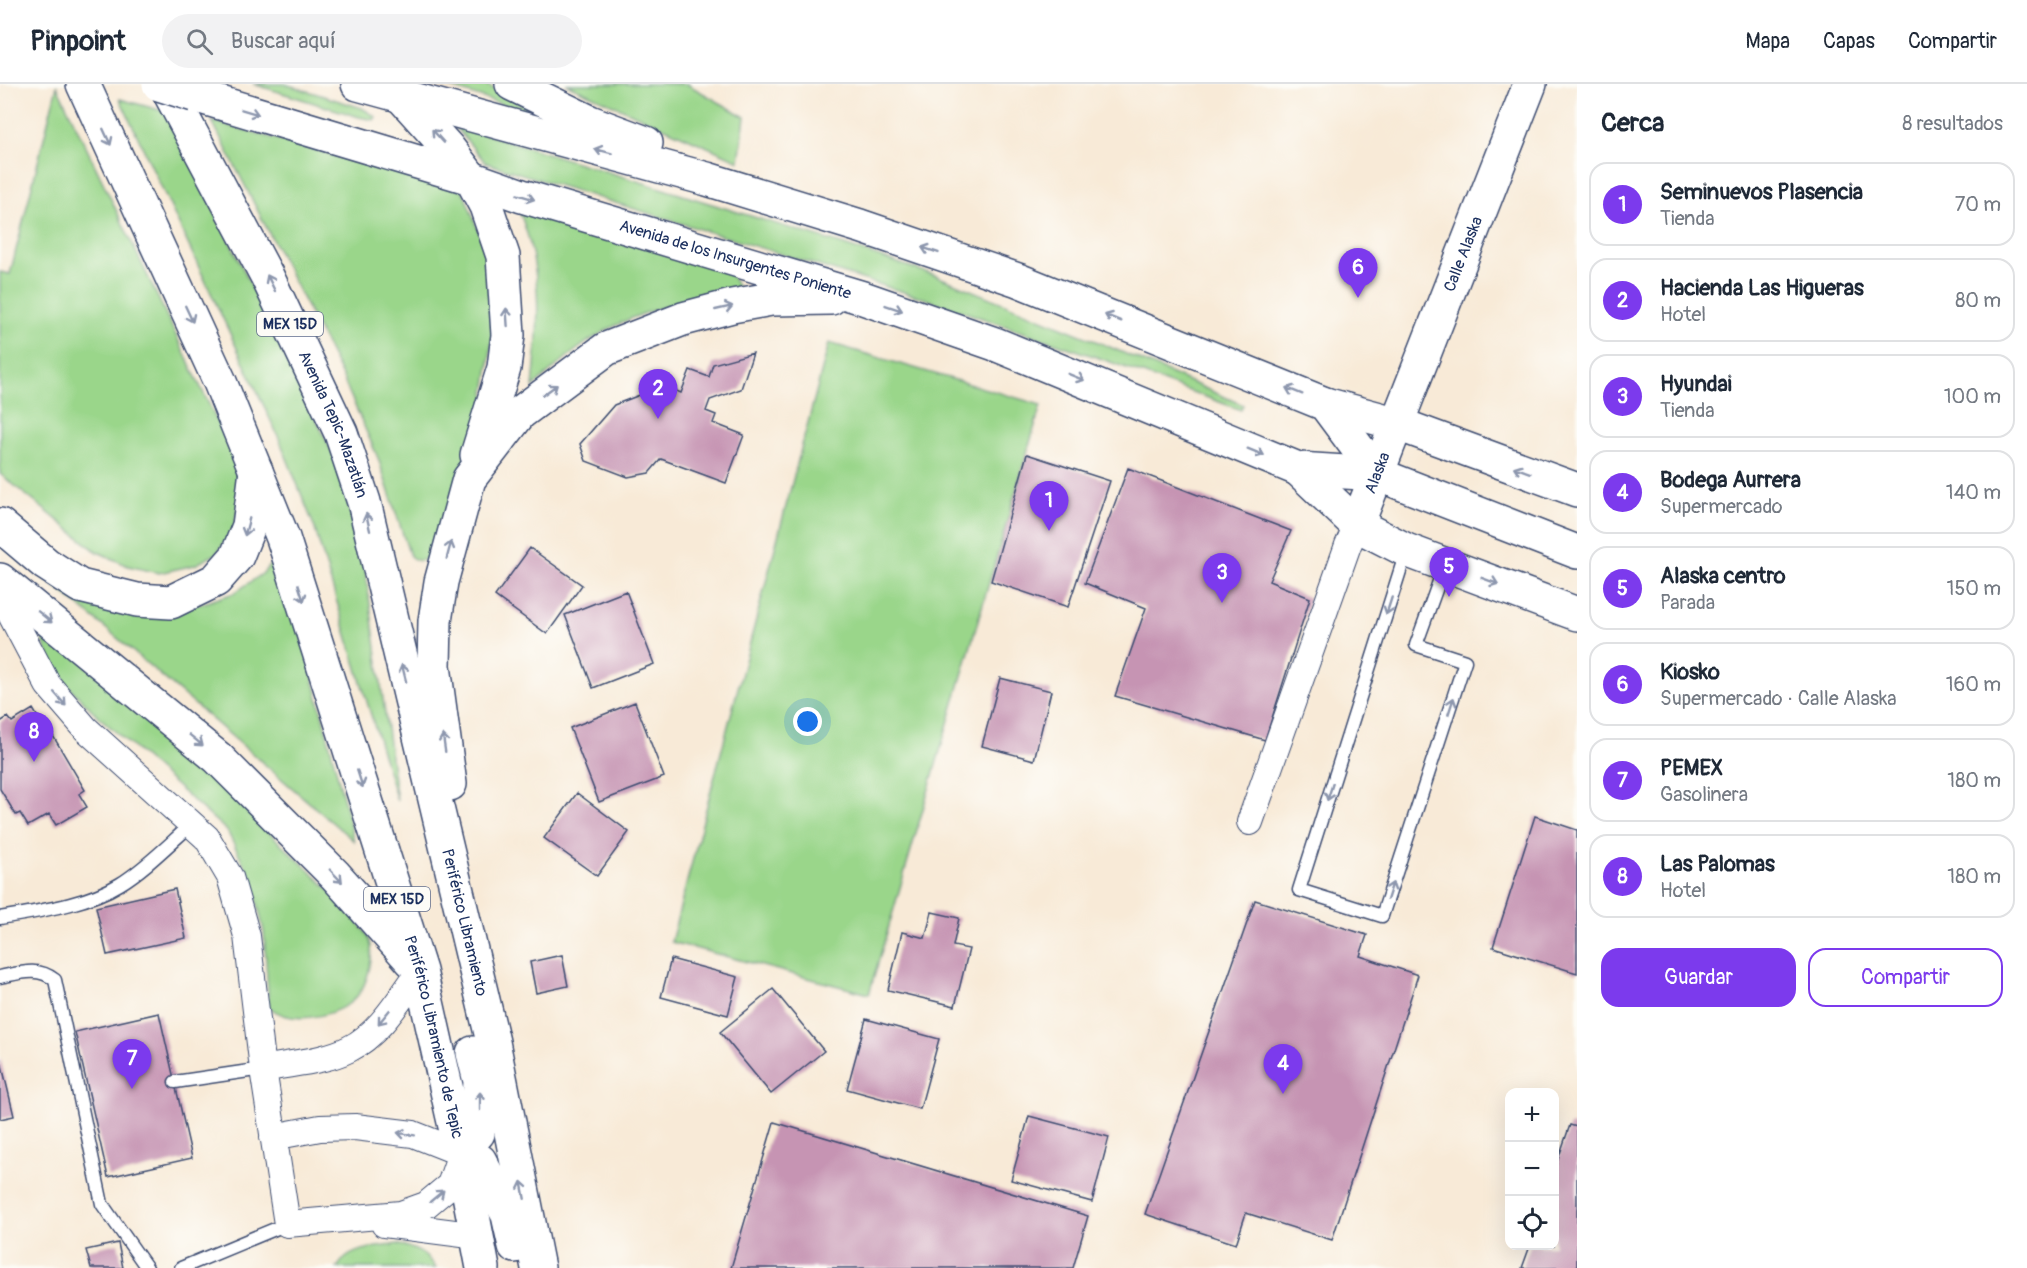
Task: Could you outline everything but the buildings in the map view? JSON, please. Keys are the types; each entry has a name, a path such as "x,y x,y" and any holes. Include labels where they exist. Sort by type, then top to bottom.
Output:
{"main road":[{"name":"MEX 15D","path":"83,84 220,382 256,470"},
{"name":"Avenida de los Insurgentes Poniente","path":"159,84 471,178 533,200 863,298 995,344 1298,469 1377,474 1577,552"},
{"path":"358,84 707,179 860,226 1018,280 1325,404 1398,423 1577,490"},
{"path":"512,84 590,122 860,226"},
{"name":"Calle Alaska","path":"1398,423 1530,84"},
{"name":"Avenida Tepic-Mazatlán","path":"179,89 341,433 364,502 381,579"},
{"path":"402,97 448,148 471,178 486,206 503,256 508,335 504,368 469,479 441,582 435,621 434,666 464,892 490,1029"},
{"path":"469,479 520,413 606,349 682,319 732,306 771,299 863,298"},
{"path":"1325,404 1377,474"},
{"name":"Alaska","path":"1357,525 1398,423"},
{"name":"Avenida de los Insurgentes Poniente","path":"1298,469 1357,525 1406,550 1577,614"},
{"path":"0,525 46,564 80,586 137,600 171,602 216,580 237,556 249,526 256,470"},
{"name":"Periférico Libramiento de Tepic","path":"256,470 283,538 420,971 483,1268"},
{"name":"Periférico Libramiento","path":"381,579 490,1029 538,1268"},
{"path":"0,580 218,758 335,875 420,971"},
{"path":"433,794 427,861 480,1081 478,1133 460,1153 480,1161 508,1215 520,1268"}],"street":[{"path":"1250,822 1357,525"},
{"path":"0,594 48,685 86,729 207,838 230,878 247,936 263,1069 273,1137 287,1224 401,1214 426,1206 450,1185 460,1153 413,1134 355,1127 320,1128 273,1137"},
{"path":"263,1069 334,1055 351,1048 373,1031 420,971"},
{"path":"342,1220 478,1236"}],"lane":[{"path":"1406,550 1299,890 1382,916 1465,661 1416,645 1445,564"},
{"path":"0,918 41,911 83,900 120,884 192,824"},
{"path":"0,976 34,971 46,973 55,980 84,1096 102,1204 147,1268"},
{"path":"175,1082 263,1069"},
{"path":"181,1268 287,1224"}],"green space":[{"path":"253,84 285,84 362,108 376,117 374,120 359,117"},
{"path":"440,84 485,84 554,121"},
{"path":"566,84 687,84 745,117 739,161"},
{"path":"57,86 236,461 239,499 234,530 216,554 195,565 159,573 128,566 96,551 0,474 0,272 10,274"},
{"path":"120,99 167,112 333,454 363,553 397,801 314,526 278,436"},
{"path":"212,121 463,191 489,258 496,312 479,438 429,557 426,559 417,560 410,556 378,458 341,374"},
{"path":"453,124 934,275 1103,344 1243,405 1241,410 1102,359 926,299 486,163"},
{"path":"516,204 728,269 741,294 675,304 612,327 564,360 533,387 538,317 535,272 525,227"},
{"path":"829,343 1041,405 869,994 671,942"},
{"path":"0,541 90,596 201,604 234,593 262,574 276,558 307,654 354,841 109,631"},
{"path":"46,635 53,635 195,762 313,874 356,920 369,939 371,956 365,983 350,1003 320,1016 298,1018 278,1013 269,1007 264,932 253,882 227,831 99,717 62,680 46,650 43,640"},
{"path":"397,1244 419,1252 436,1268 337,1268 342,1261 355,1252"}],"place":[{"name":"Kiosko","path":"1358,298"},
{"name":"Hacienda Las Higueras","path":"658,419"},
{"name":"Seminuevos Plasencia","path":"1049,531"},
{"name":"Alaska centro","path":"1449,597"},
{"name":"Hyundai","path":"1222,603"},
{"name":"Las Palomas","path":"34,762"},
{"name":"PEMEX","path":"132,1089"},
{"name":"Bodega Aurrera","path":"1283,1094"}]}
